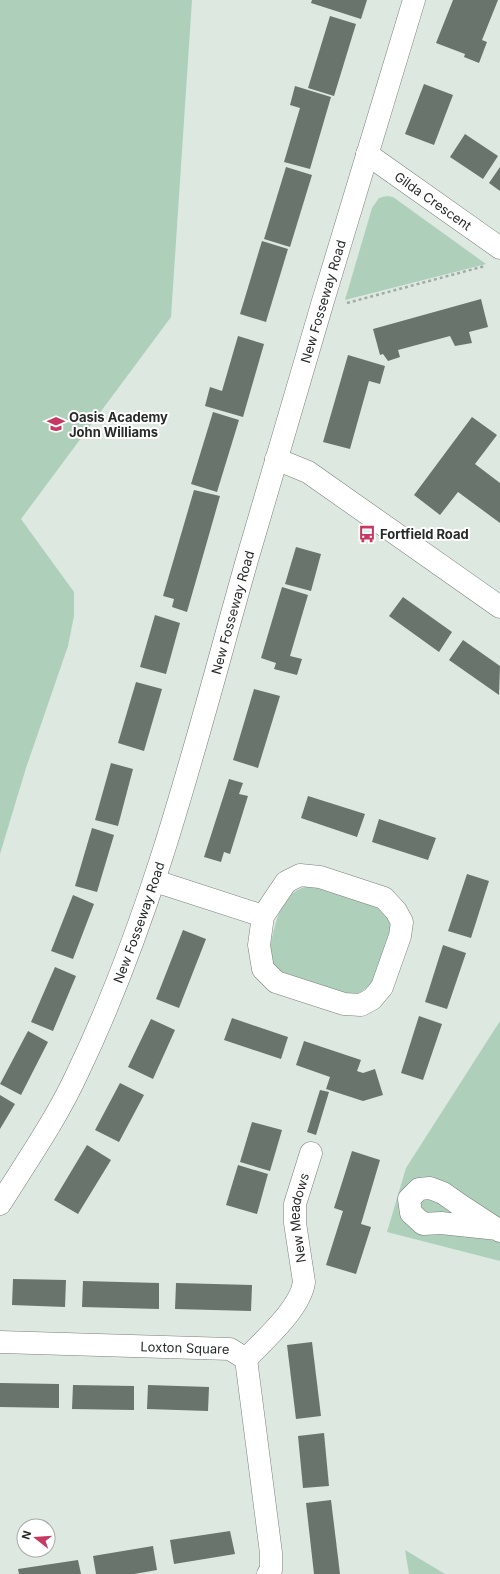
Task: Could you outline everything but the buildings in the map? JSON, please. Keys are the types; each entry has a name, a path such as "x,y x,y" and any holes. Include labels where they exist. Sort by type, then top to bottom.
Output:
{"street":[{"name":"New Fosseway Road","path":"0,1204 47,1129 77,1075 129,956 155,881 276,459 414,0"},
{"name":"Gilda Crescent","path":"367,154 496,256"},
{"path":"276,459 308,472 500,607"},
{"path":"300,875 320,877 384,898 396,911 402,922 400,936 382,987 372,999 361,1005 344,1004 276,982 263,969 259,945 263,916 286,882 300,875"},
{"path":"155,881 263,916"},
{"name":"New Meadows","path":"246,1359 296,1305 303,1292 304,1282 295,1224 295,1204 311,1154"},
{"name":"Loxton Square","path":"0,1342 230,1349 246,1359 271,1553 271,1570 268,1574"}],"path":[{"path":"321,310 496,256"}],"green space":[{"name":"Oasis Academy John Williams","path":"0,0 192,0 171,317 21,519 74,592 74,616 68,646 26,768 0,854"},
{"path":"387,196 393,197 486,264 345,300 372,208 379,198"},
{"path":"315,885 376,904 390,921 391,935 372,983 360,993 347,995 276,972 268,954 277,920 286,900 293,893 302,888"},
{"path":"500,1021 500,1261 387,1232 406,1168"},
{"path":"405,1550 445,1574 409,1574"}],"place":[{"name":"Oasis Academy John Williams","path":"56,424"},
{"name":"Fortfield Road","path":"367,534"}]}
